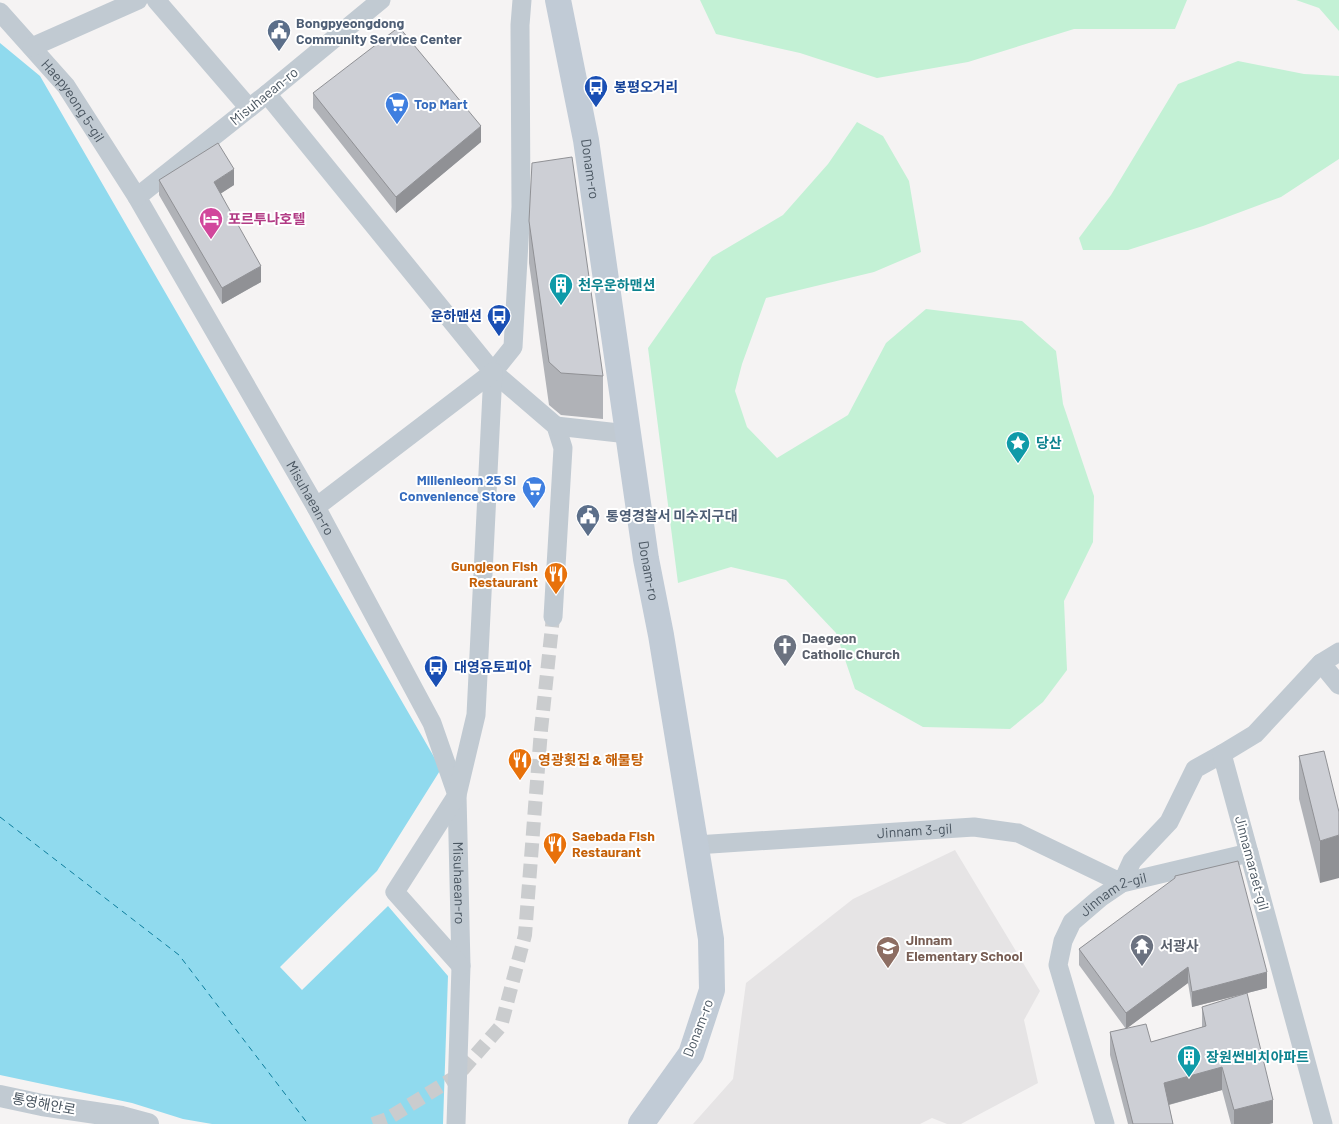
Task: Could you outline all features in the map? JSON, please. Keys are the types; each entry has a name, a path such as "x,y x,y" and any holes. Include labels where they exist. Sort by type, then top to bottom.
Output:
{"main road":[{"name":"Donam-ro","path":"558,0 586,140 646,559 662,635 711,939 712,990 691,1054 641,1124"}],"street":[{"path":"32,47 138,0"},
{"path":"156,0 249,108"},
{"name":"Misuhaean-ro","path":"381,0 267,94 137,197 316,507 432,723 456,795 461,966 456,1124"},
{"path":"316,507 493,372 513,348 521,207 520,25 522,0"},
{"name":"Haepyeong 5-gil","path":"0,12 66,86 137,197"},
{"path":"267,94 493,372 556,426 563,448 553,617"},
{"path":"461,966 395,892 456,795 476,715 493,372"},
{"path":"556,426 628,434"},
{"path":"1122,883 1132,861 1169,822 1195,769 1256,734 1321,663 1339,652"},
{"path":"1321,663 1339,685"},
{"name":"Jinnamaraet-gil","path":"1222,754 1323,1124"},
{"name":"Jinnam 3-gil","path":"696,845 974,828 1018,833 1122,883"},
{"name":"Jinnam 2-gil","path":"1105,1124 1058,965 1063,941 1072,922 1100,898 1122,883 1249,853"},
{"name":"통영해안로","path":"0,1096 42,1106 122,1117 148,1124"}],"shaded area":[{"path":"955,850 1040,991 1024,1020 1038,1083 961,1124 947,1124 932,1118 920,1124 693,1124 733,1079 746,983 853,899"}],"green space":[{"path":"700,0 1187,0 1175,29 1074,29 968,62 877,78 800,53 716,34"},
{"path":"1296,0 1339,0 1339,31 1319,8"},
{"path":"1238,61 1304,74 1339,76 1339,159 1281,197 1203,226 1128,250 1083,250 1079,238 1111,195 1178,84"},
{"path":"857,122 883,136 909,181 921,252 874,272 766,298 742,364 735,391 747,427 777,458 848,415 886,343 926,309 1022,321 1056,351 1063,404 1094,496 1093,542 1064,601 1067,670 1043,702 1010,729 923,727 855,689 836,633 786,580 731,567 678,583 648,348 712,257 783,215 828,164"}],"water":[{"path":"0,43 40,76 441,769 377,871 280,967 302,990 388,906 448,976 443,1124 212,1124 183,1119 132,1103 0,1075"}],"building":[{"name":"Top Mart","path":"399,27 481,126 396,197 313,93"},
{"name":"포르투나호텔","path":"218,143 234,169 214,182 261,266 222,288 159,180"},
{"name":"천우운하맨션","path":"572,157 603,376 561,373 549,362 529,221 532,163"},
{"path":"1324,751 1339,812 1339,835 1320,841 1299,756"},
{"path":"1238,861 1267,972 1192,992 1188,967 1126,1013 1079,949 1175,878 1175,876"},
{"name":"장원썬비치아파트","path":"1247,993 1273,1100 1234,1110 1222,1067 1164,1083 1173,1124 1133,1124 1110,1032 1146,1024 1151,1042 1206,1026 1202,1007"}],"ferry route":[{"path":"0,817 179,955 308,1124"}],"tunnel":[{"path":"373,1124 387,1119 457,1076 501,1026 525,935 541,730 553,617"}],"place":[{"name":"Bongpyeongdong Community Service Center","path":"279,52"},
{"name":"봉평오거리","path":"596,108"},
{"name":"Top Mart","path":"397,125"},
{"name":"포르투나호텔","path":"211,240"},
{"name":"천우운하맨션","path":"561,306"},
{"name":"운하맨션","path":"499,337"},
{"name":"당산","path":"1018,464"},
{"name":"Millenieom 25 Si Convenience Store","path":"534,509"},
{"name":"통영경찰서 미수지구대","path":"588,537"},
{"name":"Gungjeon Fish Restaurant","path":"556,595"},
{"name":"Daegeon Catholic Church","path":"785,667"},
{"name":"대영유토피아","path":"436,688"},
{"name":"영광횟집 & 해물탕","path":"520,781"},
{"name":"Saebada Fish Restaurant","path":"555,865"},
{"name":"서광사","path":"1142,967"},
{"name":"Jinnam Elementary School","path":"888,969"},
{"name":"장원썬비치아파트","path":"1189,1078"}]}
